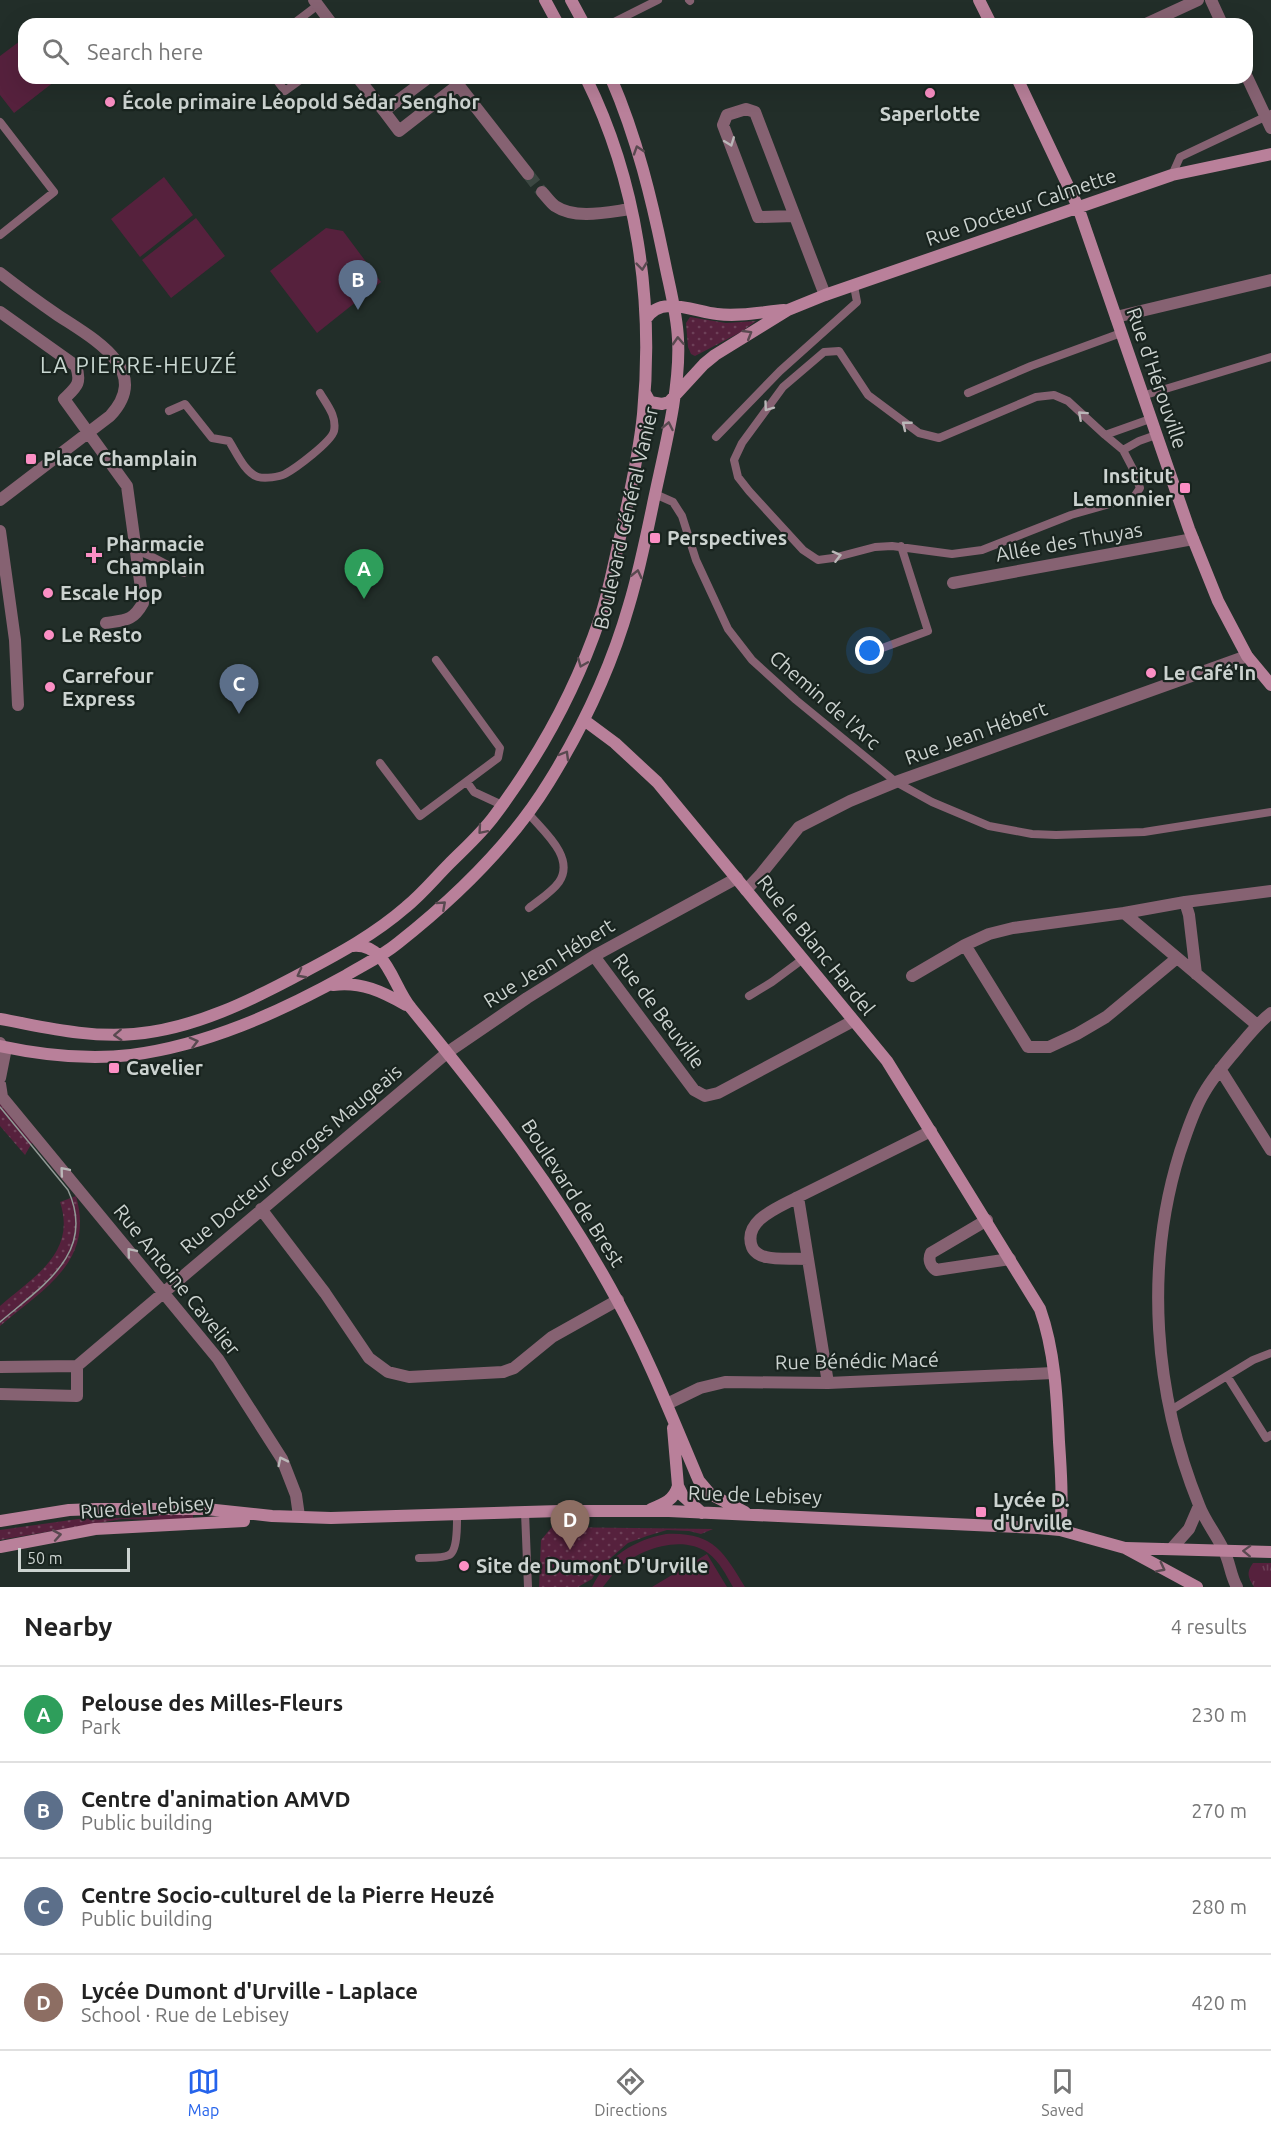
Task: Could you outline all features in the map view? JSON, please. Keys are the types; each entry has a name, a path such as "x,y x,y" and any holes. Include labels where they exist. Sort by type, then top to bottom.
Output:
{"street":[{"path":"545,0 555,18"},
{"path":"571,0 581,18"},
{"path":"979,0 988,18"},
{"path":"1159,18 1198,0"},
{"path":"1211,0 1219,18"},
{"path":"316,3 327,18"},
{"path":"363,84 399,131 454,84"},
{"path":"384,111 420,84"},
{"path":"458,84 528,174"},
{"name":"Boulevard Général Vanier","path":"0,1019 83,1035 148,1032 203,1018 257,997 351,947 407,906 474,840 525,772 573,685 600,617 634,476 645,393 646,319 640,255 631,209 615,152 588,84"},
{"name":"Boulevard Général Vanier","path":"1,1045 51,1054 97,1056 149,1052 202,1040 244,1025 319,990 380,956 398,943 486,862 528,813 548,783 584,720 608,666 630,604 655,494 678,365 674,306 643,165 613,84"},
{"name":"Rue d'Hérouville","path":"1023,84 1078,207 1150,419 1218,601 1247,657 1271,685"},
{"path":"1251,84 1269,119"},
{"path":"795,216 758,217 723,125 727,115 746,109 755,112 795,216 825,295"},
{"name":"Rue Docteur Calmette","path":"673,399 710,359 788,310 825,295 1172,176 1271,154"},
{"path":"542,192 554,205 568,212 594,213 631,209"},
{"path":"0,273 102,345 121,366 124,380 121,402 110,416 0,500"},
{"path":"1116,317 1271,280"},
{"path":"646,319 657,309 674,306"},
{"name":"Rue Docteur Calmette","path":"674,306 717,314 788,310"},
{"path":"0,312 76,366 79,377 77,385 64,399 127,486 143,603 137,614 129,620 106,623"},
{"path":"645,393 648,401 654,403 666,404 673,399"},
{"path":"0,531 15,640 18,705"},
{"name":"Allée des Thuyas","path":"953,583 1193,539"},
{"name":"Rue Jean Hébert","path":"746,890 762,874 799,827 850,801 896,782 1247,657"},
{"name":"Rue le Blanc Hardel","path":"584,720 615,743 657,782 887,1061 1040,1309 1049,1342 1053,1373 1061,1466 1060,1530"},
{"name":"Rue Jean Hébert","path":"448,1052 526,998 594,956 737,878"},
{"path":"912,976 965,945 989,934 1013,928 1271,891"},
{"path":"1185,902 1189,915 1196,974"},
{"path":"1124,913 1257,1025"},
{"path":"390,975 388,954 398,943"},
{"path":"965,945 1028,1047 1049,1047 1087,1029 1132,997 1177,958"},
{"path":"351,947 367,947 380,956 410,1008 380,991 357,982 346,961 351,947"},
{"name":"Rue de Beuville","path":"594,956 694,1090 705,1096 718,1093 853,1021"},
{"path":"319,990 340,984 364,986"},
{"name":"Boulevard de Brest","path":"410,1008 499,1116 550,1188 618,1300 638,1339 699,1481 710,1494 749,1514"},
{"path":"1237,1587 1232,1579 1224,1550 1199,1506 1177,1436 1165,1386 1158,1326 1159,1276 1163,1222 1189,1124 1203,1093 1220,1069 1271,1012"},
{"path":"0,1078 5,1059 1,1045"},
{"name":"Rue Docteur Georges Maugeais","path":"77,1366 448,1052"},
{"path":"1220,1069 1271,1150"},
{"name":"Rue Antoine Cavelier","path":"0,1084 2,1097 218,1359 282,1460 296,1495 299,1516"},
{"path":"808,1259 764,1257 755,1252 751,1246 752,1227 759,1220 798,1197 931,1131"},
{"path":"798,1197 828,1383"},
{"path":"261,1209 325,1293 369,1358 388,1371 409,1377 503,1372 514,1368 552,1337 618,1300"},
{"path":"987,1220 931,1253 929,1260 932,1266 936,1270 1010,1259"},
{"path":"0,1367 77,1366 77,1396 0,1394"},
{"name":"Rue Bénédic Macé","path":"667,1404 700,1388 725,1382 828,1383 1053,1373"},
{"name":"Boulevard de Brest","path":"672,1418 678,1486"},
{"path":"669,1511 688,1500 696,1492 699,1481"},
{"path":"678,1486 683,1496 702,1513"},
{"path":"645,1511 667,1503 676,1495 678,1486"},
{"path":"1173,1547 1189,1529 1199,1506"},
{"name":"Rue de Lebisey","path":"0,1521 69,1510 96,1509 206,1509 250,1515 331,1518 560,1510 669,1511 1038,1527 1060,1530 1125,1548 1197,1587"},
{"name":"Rue de Lebisey","path":"0,1547 95,1529 299,1516"},
{"path":"1125,1548 1173,1547 1271,1551"}],"lane":[{"path":"622,18 658,0"},
{"path":"300,18 316,3"},
{"path":"280,84 285,91 295,84"},
{"path":"1172,176 1180,157 1269,119"},
{"path":"0,122 54,192 0,235"},
{"path":"716,437 780,371 857,302 854,286"},
{"path":"968,393 1031,366 1121,333"},
{"path":"839,351 868,395 919,433 939,438 1036,397 1054,395 1068,401 1123,450 1140,488 1134,497 1071,515 982,550 952,554 901,546 875,547 818,560 803,550 749,491 735,469 734,460 783,387 824,352 839,351"},
{"path":"1142,396 1271,357"},
{"path":"169,411 185,404 212,438 229,441 248,470 257,477 269,477 284,475 324,444 334,432 333,415 320,393"},
{"path":"1105,435 1150,419"},
{"path":"1123,450 1156,435"},
{"name":"Chemin de l'Arc","path":"655,494 673,502 682,516 696,560 728,628 752,660 796,700 896,782 932,802 989,826 1032,834 1056,835 1144,832 1271,812"},
{"path":"877,650 928,631 901,546"},
{"path":"136,551 142,551 168,567 184,573"},
{"path":"380,763 420,816 498,758 500,748 436,660"},
{"path":"467,782 474,792 502,805"},
{"path":"528,813 557,846 563,860 563,872 559,882 529,908"},
{"path":"749,996 770,984 803,959"},
{"path":"1171,1410 1253,1360 1271,1353"},
{"path":"1227,1376 1266,1438 1271,1435"},
{"path":"525,1512 528,1587"},
{"path":"419,1558 448,1556 453,1552 457,1534 457,1513"}],"green space":[{"path":"18,42 18,84 51,84 14,113 0,95 0,56"},
{"path":"164,177 193,215 140,257 111,219"},
{"path":"196,218 225,256 171,298 142,260"},
{"path":"326,228 343,231 381,282 317,333 270,271"},
{"path":"690,317 726,323 756,321 741,332 695,356 691,354 688,347 686,323"},
{"path":"0,1102 33,1141 25,1155 0,1126"},
{"path":"76,1196 80,1219 78,1239 72,1256 48,1286 0,1326 0,1306 38,1274 57,1250 64,1220 60,1202"},
{"path":"175,1512 193,1513 193,1521 122,1519 0,1540 0,1530 78,1519 151,1517"},
{"path":"552,1527 713,1529 701,1534 667,1530 647,1536 628,1543 598,1569 592,1579 578,1587 539,1587 541,1540"},
{"path":"666,1534 695,1536 715,1546 730,1563 745,1587 733,1587 708,1553 698,1547 674,1544 637,1555 616,1571 603,1587 592,1587 605,1567 632,1545"},
{"path":"707,1554 727,1587 652,1587"},
{"path":"1253,1563 1271,1563 1271,1587 1254,1587 1249,1575"}],"tunnel":[{"path":"528,174 542,192"}],"tram line":[{"path":"0,1107 68,1190 75,1212 76,1232 61,1266 48,1281 0,1322"}],"place":[{"name":"Saperlotte","path":"930,93"},
{"name":"École primaire Léopold Sédar Senghor","path":"110,102"},
{"name":"Centre d'animation AMVD","path":"358,310"},
{"name":"Place Champlain","path":"31,459"},
{"name":"Institut Lemonnier","path":"1185,488"},
{"name":"Perspectives","path":"655,538"},
{"name":"Pharmacie Champlain","path":"94,555"},
{"name":"Escale Hop","path":"48,593"},
{"name":"Pelouse des Milles-Fleurs","path":"364,599"},
{"name":"Le Resto","path":"49,635"},
{"name":"Le Café'In","path":"1151,673"},
{"name":"Carrefour Express","path":"50,687"},
{"name":"Centre Socio-culturel de la Pierre Heuzé","path":"239,714"},
{"name":"Cavelier","path":"114,1068"},
{"name":"Lycée D. d'Urville","path":"981,1512"},
{"name":"Lycée Dumont d'Urville - Laplace","path":"570,1550"},
{"name":"Site de Dumont D'Urville","path":"464,1566"}],"district":[{"name":"LA PIERRE-HEUZÉ","path":"139,365"}]}
